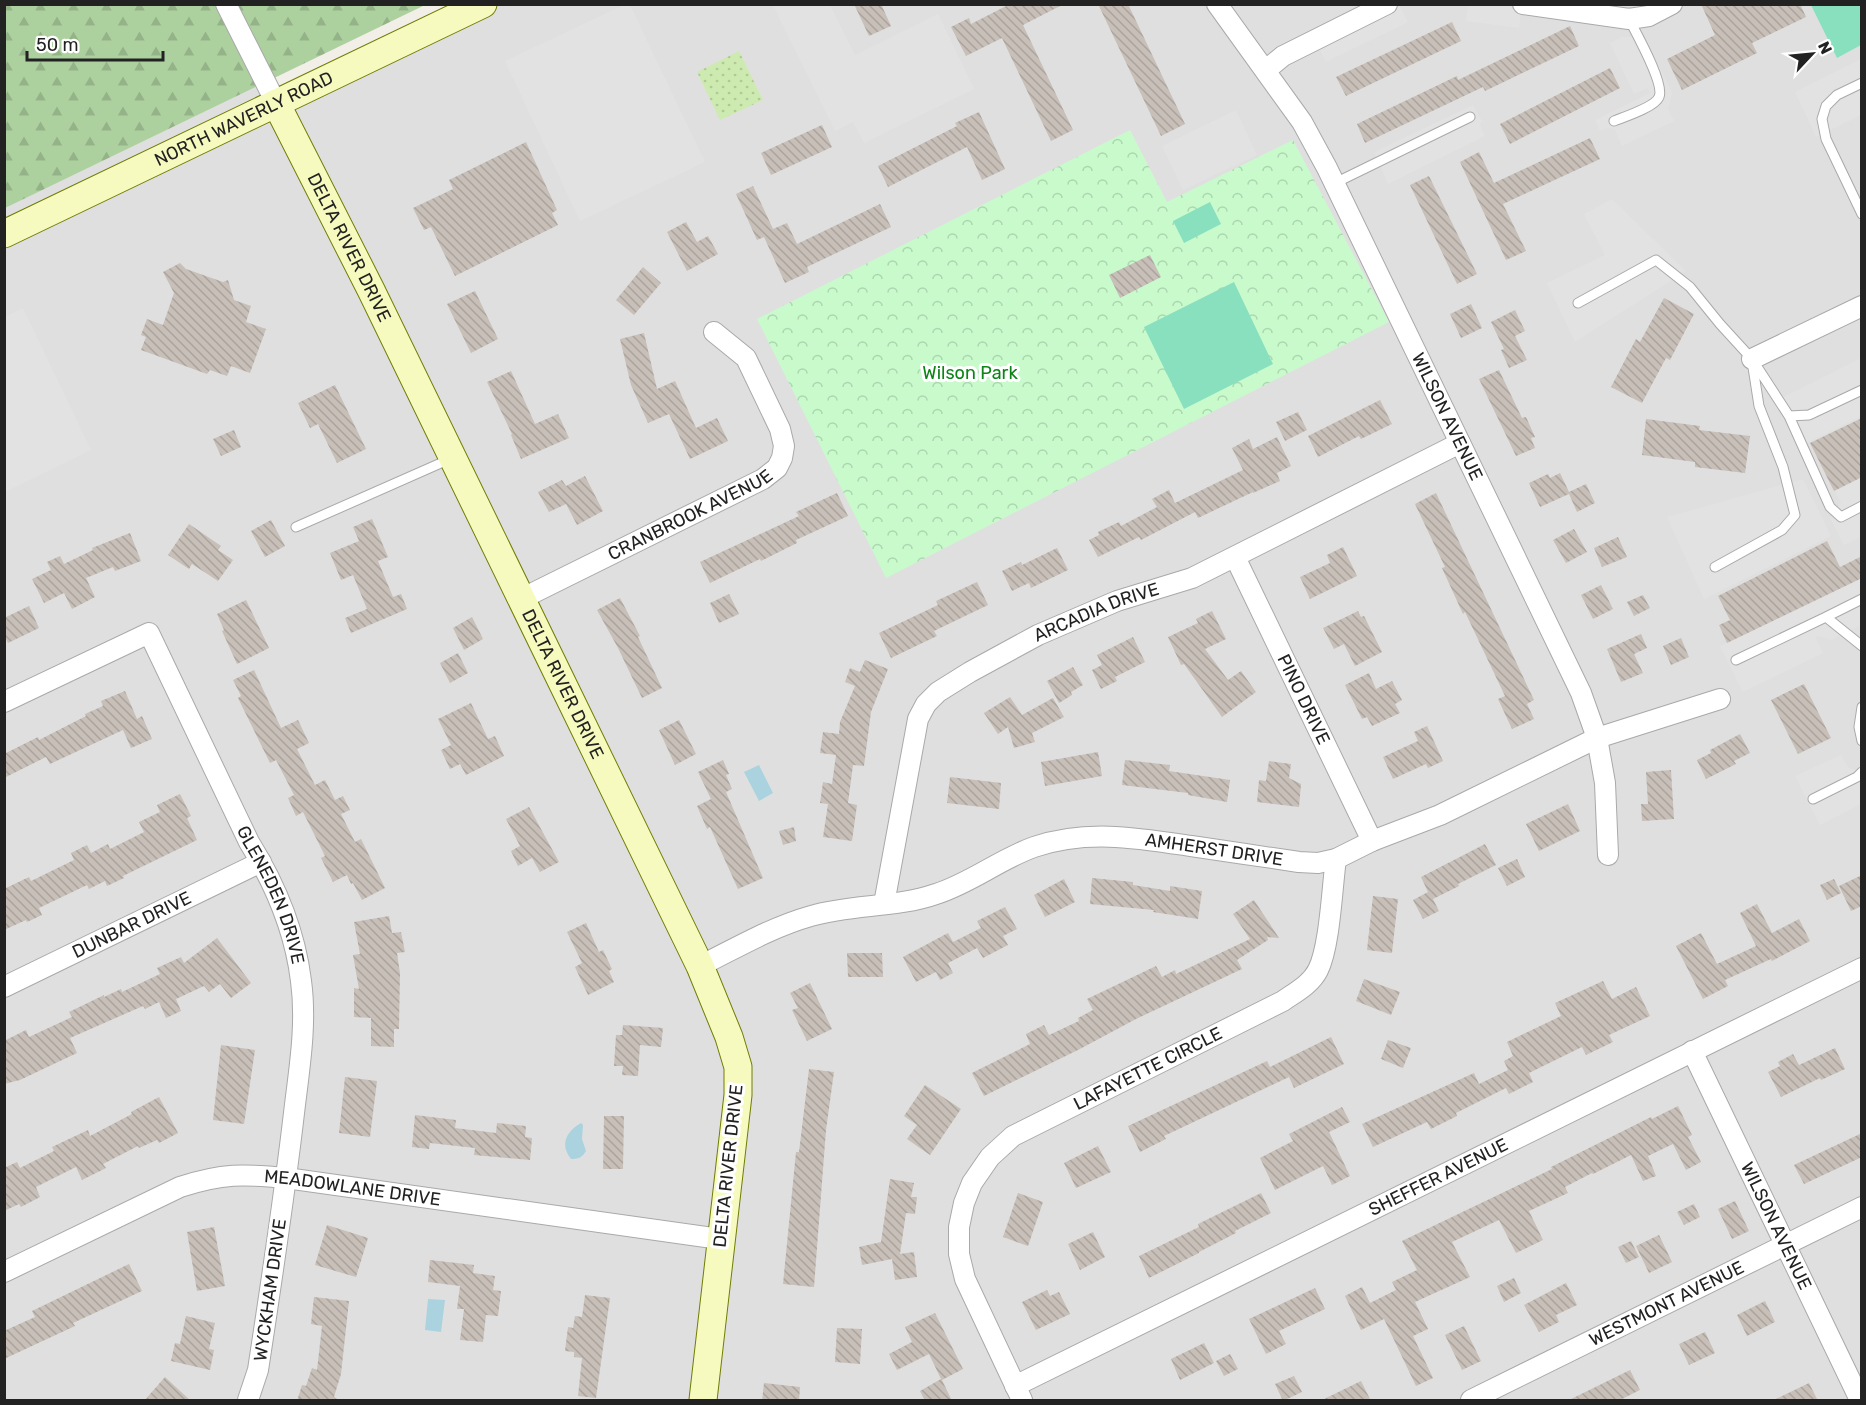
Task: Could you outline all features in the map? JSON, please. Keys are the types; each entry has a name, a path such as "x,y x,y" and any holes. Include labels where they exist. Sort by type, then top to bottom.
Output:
{"street":[{"name":"DELTA RIVER DRIVE","path":"226,4 327,201 700,966 729,1037 738,1067 738,1095 703,1401"},
{"name":"NORTH WAVERLY ROAD","path":"4,234 483,4"},
{"name":"WILSON AVENUE","path":"1217,4 1302,122 1335,183 1581,693 1597,738 1605,783 1608,855"},
{"path":"1523,4 1629,18 1649,16 1672,4"},
{"path":"1266,70 1283,56 1385,5"},
{"path":"1752,359 1862,306"},
{"name":"CRANBROOK AVENUE","path":"521,599 763,479 777,468 784,446 780,429 746,358 714,332"},
{"name":"ARCADIA DRIVE","path":"884,904 918,719 926,704 938,692 1038,635 1117,601 1191,578 1460,443"},
{"name":"PINO DRIVE","path":"1235,557 1372,841"},
{"name":"GLENEDEN DRIVE","path":"4,702 149,633 249,842 261,862 284,912 295,944 302,983 303,1028 286,1178"},
{"name":"AMHERST DRIVE","path":"700,966 775,929 812,915 906,902 937,894 1005,860 1034,848 1067,839 1099,835 1133,837 1299,862 1318,863 1336,859 1372,841 1440,815 1597,738 1720,699"},
{"name":"LAFAYETTE CIRCLE","path":"1019,1393 965,1279 959,1254 959,1227 964,1203 972,1183 990,1157 1013,1136 1305,987 1318,970 1324,950 1336,859"},
{"name":"DUNBAR DRIVE","path":"4,987 261,862"},
{"name":"SHEFFER AVENUE","path":"1019,1393 1692,1051 1862,968"},
{"name":"WILSON AVENUE","path":"1692,1051 1860,1401"},
{"name":"MEADOWLANE DRIVE","path":"4,1272 180,1187 208,1178 232,1174 286,1178 720,1239"},
{"name":"WYCKHAM DRIVE","path":"248,1401 258,1370 286,1178"},
{"name":"WESTMONT AVENUE","path":"1471,1401 1862,1207"}],"lane":[{"path":"1614,121 1653,104 1659,97 1660,84 1629,18"},
{"path":"1862,83 1837,95 1826,106 1822,119 1826,139 1862,214"},
{"path":"1335,183 1470,117"},
{"path":"1578,303 1656,260 1690,287 1752,359 1789,416 1830,507 1841,517 1862,506"},
{"path":"1715,567 1782,530 1795,515 1783,467 1759,406 1752,359"},
{"path":"1789,416 1809,415 1862,390"},
{"path":"296,527 452,458"},
{"path":"1736,660 1862,599"},
{"path":"1826,617 1862,646"},
{"path":"1862,707 1859,727 1862,741"},
{"path":"1813,799 1857,777 1862,772"}],"shaded area":[{"path":"5,5 226,5 277,103 483,5 1861,5 1861,1400 5,1400"},
{"path":"624,5 630,5 705,162 580,221 505,61"},
{"path":"773,5 830,5 855,55 938,14 974,89 864,143 853,122 835,131"},
{"path":"1363,5 1399,5 1408,22 1326,62 1310,31"},
{"path":"1468,5 1522,5 1519,28 1466,21"},
{"path":"1622,37 1644,37 1672,92 1668,109 1674,121 1622,146 1615,130 1608,128 1600,131 1595,120 1650,93 1647,88 1634,94 1610,43"},
{"path":"1861,59 1861,115 1816,137 1795,92"},
{"path":"1473,105 1482,121 1480,125 1485,136 1388,184 1374,152"},
{"path":"1236,110 1257,155 1183,190 1162,146"},
{"path":"1612,199 1686,271 1575,342 1547,283 1605,255 1584,214"},
{"path":"23,308 91,450 5,492 5,317"},
{"path":"1861,358 1861,416 1805,444 1782,398"},
{"path":"1861,478 1861,537 1844,545 1830,518 1841,503 1835,491"},
{"path":"1803,479 1831,536 1704,599 1667,517"},
{"path":"1861,556 1861,625 1831,640 1815,637 1823,653 1743,692 1720,646 1727,643 1719,625"},
{"path":"1841,755 1848,767 1861,773 1861,804 1820,825 1795,776"}],"green space":[{"path":"5,5 425,5 5,208"},
{"path":"1811,5 1861,5 1861,45 1837,58"},
{"path":"739,51 763,100 720,120 697,72"},
{"name":"Wilson Park","path":"1130,130 1167,202 1293,140 1389,322 886,578 757,319"},
{"path":"1210,202 1221,224 1184,243 1173,221"},
{"path":"1234,282 1273,364 1184,409 1144,327"}],"water":[{"path":"759,765 773,793 759,801 744,772"},
{"path":"581,1123 583,1125 582,1139 586,1151 580,1158 571,1159 567,1153 566,1138"},
{"path":"428,1299 445,1300 441,1332 425,1330"}],"building":[{"path":"854,4 881,4 891,26 869,36"},
{"path":"1010,4 1064,4 1023,25 1073,130 1051,141 1002,38 966,56 951,27 969,18 971,24"},
{"path":"1098,4 1128,4 1185,124 1161,136"},
{"path":"1701,4 1800,4 1806,17 1752,43 1757,53 1682,90 1667,59 1715,35"},
{"path":"1452,22 1461,41 1346,96 1336,77"},
{"path":"1570,26 1579,46 1485,91 1483,87 1365,143 1357,124 1457,76 1458,80"},
{"path":"1610,68 1620,88 1510,144 1500,124"},
{"path":"979,112 1005,169 982,180 967,147 888,187 878,166 957,126 955,123"},
{"path":"822,125 832,147 771,175 761,153"},
{"path":"1590,138 1600,159 1503,204 1526,251 1506,260 1460,162 1479,152 1494,183"},
{"path":"526,142 557,210 552,213 558,225 455,276 431,227 424,230 413,208 453,189 449,180"},
{"path":"1429,176 1477,274 1457,284 1410,185"},
{"path":"753,186 773,229 787,223 797,244 880,204 891,227 807,267 809,272 785,283 764,237 757,240 736,194"},
{"path":"686,222 697,242 708,236 718,254 687,271 667,232"},
{"path":"1150,255 1161,277 1120,298 1109,275"},
{"path":"180,263 186,269 223,282 228,280 234,300 251,306 246,322 266,329 250,373 231,366 227,376 210,370 207,374 141,350 146,337 141,335 147,319 163,325 174,293 163,272"},
{"path":"643,267 661,283 634,315 616,300"},
{"path":"475,291 498,339 471,353 447,304"},
{"path":"1664,298 1694,314 1670,360 1666,358 1642,403 1611,387 1636,339 1640,342"},
{"path":"1471,304 1482,328 1461,338 1450,314"},
{"path":"1515,310 1525,331 1515,336 1527,360 1509,368 1501,350 1504,349 1491,322"},
{"path":"644,333 657,389 675,381 696,428 717,418 728,441 690,459 669,414 648,423 631,385 620,339"},
{"path":"1499,370 1522,418 1526,417 1535,437 1531,438 1535,448 1516,456 1479,379"},
{"path":"511,371 535,424 558,414 569,438 521,459 512,434 487,382"},
{"path":"335,385 366,449 337,463 318,424 310,428 298,403"},
{"path":"1380,400 1392,424 1361,439 1359,436 1318,457 1308,436"},
{"path":"1298,412 1307,430 1285,441 1276,422"},
{"path":"1862,418 1862,477 1834,491 1810,443"},
{"path":"1646,419 1700,426 1699,430 1750,436 1745,473 1695,467 1695,462 1642,455"},
{"path":"234,430 241,447 221,456 213,439"},
{"path":"1277,437 1291,466 1277,473 1280,481 1198,518 1195,512 1141,540 1139,537 1098,557 1089,540 1099,535 1098,532 1119,522 1121,526 1157,507 1152,499 1169,490 1175,503 1243,470 1232,448 1249,439 1253,449"},
{"path":"1560,473 1569,492 1586,484 1595,503 1577,512 1569,494 1540,507 1529,483 1548,474 1550,478"},
{"path":"585,476 603,511 577,525 566,504 549,512 538,492 562,480 566,486"},
{"path":"837,493 848,516 796,540 797,543 761,561 760,559 710,583 700,562 799,516 796,512"},
{"path":"1436,493 1534,700 1527,704 1534,719 1512,729 1498,699 1505,696 1465,612 1463,614 1442,568 1445,567 1415,504"},
{"path":"372,519 388,557 378,561 393,597 401,594 407,609 351,633 345,618 367,609 353,575 341,580 330,553 359,541 353,527"},
{"path":"271,520 285,546 265,557 251,531"},
{"path":"189,524 221,546 218,550 233,560 218,581 192,564 189,569 168,555"},
{"path":"1574,529 1587,552 1566,563 1553,540"},
{"path":"130,533 141,561 115,571 113,567 86,578 95,597 72,609 64,593 44,603 32,579 51,570 47,562 60,556 64,564 93,550 92,548"},
{"path":"1618,537 1627,557 1602,567 1594,548"},
{"path":"1827,541 1840,567 1862,556 1862,578 1727,643 1719,625 1730,620 1718,596"},
{"path":"1343,547 1357,576 1310,599 1300,577 1330,563 1327,555"},
{"path":"1057,548 1068,570 1031,588 1029,583 1012,591 1002,571 1021,562 1022,565"},
{"path":"977,582 988,605 934,631 937,636 891,658 879,633 938,605 936,601"},
{"path":"1601,585 1613,609 1593,619 1581,595"},
{"path":"729,594 739,614 719,623 710,603"},
{"path":"1643,595 1650,608 1634,616 1627,602"},
{"path":"620,598 640,636 638,637 662,688 642,698 597,610"},
{"path":"246,600 269,648 237,664 217,614"},
{"path":"29,606 39,628 8,643 4,635 4,618"},
{"path":"1212,611 1226,639 1205,649 1228,680 1241,671 1256,692 1222,717 1184,664 1181,665 1168,637 1198,623 1196,619"},
{"path":"1358,611 1361,617 1364,616 1382,652 1355,666 1344,644 1334,649 1323,628"},
{"path":"472,617 483,639 464,650 453,628"},
{"path":"1641,634 1647,648 1634,654 1643,673 1621,682 1607,649"},
{"path":"1133,637 1145,662 1115,677 1117,681 1101,689 1092,670 1102,665 1097,655"},
{"path":"1681,638 1689,657 1671,665 1663,646"},
{"path":"458,653 468,673 450,683 440,663"},
{"path":"865,660 888,669 871,712 864,766 853,765 848,803 857,805 852,841 823,837 828,804 820,803 823,782 832,784 836,755 820,753 823,732 839,734 840,722 855,686 845,682 850,668 860,672"},
{"path":"1073,667 1083,685 1059,703 1047,681"},
{"path":"254,670 281,728 298,720 309,743 297,749 315,785 325,780 335,800 343,796 350,810 341,814 355,842 361,839 385,888 362,900 347,875 333,882 321,858 325,856 303,812 296,816 288,798 294,795 276,760 270,763 238,698 241,696 233,680"},
{"path":"1369,673 1376,689 1392,681 1402,700 1395,704 1400,713 1372,726 1367,717 1362,719 1345,685"},
{"path":"1804,684 1831,738 1798,754 1771,700"},
{"path":"125,691 137,719 142,716 152,739 131,748 123,730 50,764 46,757 4,778 4,754 38,737 39,740 86,716 85,714 103,706 101,701"},
{"path":"1010,697 1022,715 1053,698 1064,717 1032,733 1035,742 1014,748 1008,727 998,734 984,713"},
{"path":"471,703 488,739 495,736 504,756 466,775 460,764 450,769 441,750 451,745 438,719"},
{"path":"679,720 696,754 675,765 659,730"},
{"path":"1427,726 1443,761 1428,768 1426,764 1393,779 1383,757 1418,741 1414,732"},
{"path":"1740,734 1750,753 1734,761 1736,764 1706,779 1697,760 1711,753 1710,750"},
{"path":"1098,752 1102,776 1045,786 1041,762"},
{"path":"723,760 732,789 726,792 763,878 738,889 710,827 707,829 697,806 711,799 698,772"},
{"path":"1125,760 1170,765 1169,771 1230,780 1227,802 1188,795 1188,793 1122,785"},
{"path":"1269,761 1291,764 1289,778 1301,784 1299,807 1257,802 1259,780 1266,781"},
{"path":"1671,770 1674,819 1642,821 1641,804 1648,804 1646,772"},
{"path":"950,777 1001,783 999,809 947,803"},
{"path":"180,794 191,816 187,818 197,840 107,886 105,881 89,889 87,885 39,908 42,915 4,930 4,889 29,877 31,881 74,860 71,853 87,845 91,853 108,844 110,849 144,832 139,822 160,812 157,805"},
{"path":"1568,804 1580,831 1539,851 1526,824"},
{"path":"529,807 559,862 540,872 532,858 518,866 511,851 520,846 506,819"},
{"path":"794,827 796,841 783,845 779,831"},
{"path":"1485,844 1496,865 1433,899 1439,911 1423,919 1413,900 1428,892 1421,877"},
{"path":"1517,859 1525,877 1507,886 1498,868"},
{"path":"1862,875 1862,906 1851,911 1839,886"},
{"path":"1092,878 1133,882 1133,885 1170,891 1170,886 1202,891 1198,919 1153,912 1154,910 1090,904"},
{"path":"1064,879 1075,902 1045,917 1034,895"},
{"path":"1834,879 1841,893 1827,900 1820,885"},
{"path":"1373,896 1398,899 1392,953 1367,950"},
{"path":"1254,900 1279,938 1267,937 1268,940 1237,960 1242,969 1136,1019 984,1096 972,1073 1030,1044 1026,1034 1044,1025 1049,1035 1079,1021 1078,1018 1093,1010 1087,999 1156,966 1162,977 1175,970 1176,974 1250,939 1233,914"},
{"path":"1757,904 1772,933 1799,919 1810,941 1772,961 1771,959 1725,980 1728,986 1703,999 1676,946 1701,933 1717,964 1756,946 1740,913"},
{"path":"1005,907 1017,929 1003,936 1008,945 983,958 977,948 948,963 953,973 940,980 936,972 916,982 903,957 948,933 953,942 981,928 977,921"},
{"path":"389,916 392,933 401,932 405,952 397,953 400,973 399,1029 394,1029 394,1047 371,1046 371,1018 354,1017 354,988 359,989 353,955 360,954 354,922"},
{"path":"586,923 599,952 603,950 612,969 609,971 614,982 588,995 575,967 582,963 567,932"},
{"path":"217,938 251,983 231,998 220,984 209,992 204,986 176,999 181,1011 166,1018 159,1002 145,1009 143,1006 70,1038 77,1053 20,1080 4,1084 4,1041 26,1030 29,1037 72,1017 69,1012 104,995 104,997 121,989 122,992 160,974 157,968 181,957 184,963"},
{"path":"847,953 882,953 883,977 848,977"},
{"path":"1364,979 1400,992 1391,1015 1356,1001"},
{"path":"1603,981 1612,999 1636,987 1650,1016 1609,1035 1613,1042 1586,1055 1582,1047 1529,1073 1533,1082 1509,1094 1506,1088 1456,1113 1457,1116 1431,1129 1427,1122 1373,1147 1362,1124 1474,1073 1479,1084 1508,1070 1504,1061 1513,1056 1507,1042 1561,1016 1555,1003"},
{"path":"810,983 832,1029 807,1041 792,1010 798,1008 790,993"},
{"path":"623,1025 663,1028 661,1047 640,1045 638,1076 622,1075 623,1066 614,1066 616,1035 622,1035"},
{"path":"1331,1037 1344,1064 1294,1088 1289,1077 1164,1136 1166,1139 1140,1152 1128,1126 1267,1061 1270,1067"},
{"path":"1388,1040 1411,1048 1403,1068 1381,1059"},
{"path":"221,1045 255,1050 244,1124 213,1120"},
{"path":"1835,1048 1845,1069 1781,1097 1768,1072 1780,1066 1778,1062 1793,1054 1799,1065"},
{"path":"809,1069 834,1072 826,1130 814,1287 783,1284 796,1152 799,1152"},
{"path":"345,1077 377,1081 370,1137 339,1133"},
{"path":"925,1085 961,1109 930,1155 907,1139 917,1125 904,1116"},
{"path":"159,1097 178,1133 159,1143 157,1140 139,1148 138,1146 103,1164 106,1168 82,1180 76,1167 36,1187 40,1197 21,1207 19,1204 4,1211 4,1168 17,1162 20,1168 54,1151 52,1147 88,1130 90,1136"},
{"path":"1678,1106 1692,1135 1688,1137 1701,1162 1686,1170 1673,1144 1648,1156 1656,1176 1643,1181 1631,1155 1592,1173 1565,1187 1568,1193 1529,1211 1543,1240 1516,1253 1499,1220 1452,1242 1470,1277 1415,1302 1428,1329 1413,1336 1433,1378 1416,1386 1384,1319 1361,1330 1345,1296 1362,1287 1370,1303 1396,1290 1392,1282 1417,1270 1402,1241 1552,1169 1551,1167 1651,1117 1652,1119"},
{"path":"1342,1107 1350,1122 1329,1132 1350,1176 1332,1185 1323,1166 1275,1190 1260,1158 1293,1141 1289,1134"},
{"path":"415,1115 456,1120 455,1128 496,1133 497,1123 526,1126 525,1137 532,1138 530,1160 474,1155 475,1148 430,1143 429,1149 412,1147"},
{"path":"604,1116 624,1116 623,1169 603,1169"},
{"path":"1862,1133 1862,1157 1804,1184 1794,1165"},
{"path":"1098,1146 1111,1172 1076,1188 1064,1163"},
{"path":"890,1179 914,1183 911,1197 917,1197 915,1214 906,1213 900,1254 914,1252 917,1277 895,1280 892,1259 862,1265 859,1247 881,1242"},
{"path":"1018,1193 1043,1202 1028,1246 1003,1237"},
{"path":"1261,1193 1271,1213 1149,1278 1139,1256"},
{"path":"1735,1201 1749,1231 1732,1239 1718,1209"},
{"path":"1694,1204 1700,1217 1684,1225 1677,1212"},
{"path":"327,1225 368,1238 356,1277 315,1265"},
{"path":"214,1227 225,1286 197,1291 187,1232"},
{"path":"1093,1232 1105,1257 1080,1270 1068,1244"},
{"path":"1659,1235 1672,1262 1649,1273 1636,1246"},
{"path":"1631,1241 1639,1257 1626,1263 1618,1247"},
{"path":"430,1260 474,1265 473,1273 495,1276 493,1290 501,1291 498,1316 486,1315 483,1342 460,1340 464,1309 457,1309 460,1286 428,1282"},
{"path":"129,1264 142,1291 4,1359 4,1331 35,1317 32,1311"},
{"path":"1514,1278 1521,1293 1504,1302 1497,1286"},
{"path":"1566,1283 1577,1305 1556,1315 1559,1322 1539,1332 1524,1305"},
{"path":"1315,1288 1325,1309 1279,1331 1286,1344 1266,1354 1249,1319"},
{"path":"1047,1290 1050,1296 1059,1292 1070,1314 1036,1330 1022,1302"},
{"path":"585,1295 610,1298 596,1398 578,1396 582,1358 574,1357 574,1352 565,1351 568,1327 573,1328 575,1316 582,1317"},
{"path":"314,1297 349,1301 341,1374 334,1397 340,1401 297,1401 302,1385 306,1386 312,1368 317,1370 322,1326 311,1324"},
{"path":"1765,1301 1775,1322 1747,1336 1737,1315"},
{"path":"935,1313 963,1369 942,1380 952,1401 925,1401 920,1391 941,1379 929,1354 897,1370 889,1354 912,1342 905,1327"},
{"path":"186,1316 215,1323 209,1349 214,1350 210,1370 171,1361 175,1343 180,1344"},
{"path":"1464,1326 1481,1361 1462,1370 1445,1335"},
{"path":"837,1328 862,1329 860,1364 835,1362"},
{"path":"1705,1332 1715,1353 1689,1365 1679,1344"},
{"path":"1204,1343 1214,1363 1180,1380 1171,1359"},
{"path":"1230,1354 1238,1369 1224,1376 1216,1361"},
{"path":"1630,1370 1640,1390 1618,1401 1567,1401"},
{"path":"1294,1376 1302,1392 1283,1401 1275,1384"},
{"path":"165,1377 191,1401 144,1401"},
{"path":"1361,1381 1371,1401 1320,1401"},
{"path":"764,1383 800,1387 799,1401 762,1401"},
{"path":"1809,1383 1818,1401 1772,1401"}]}
